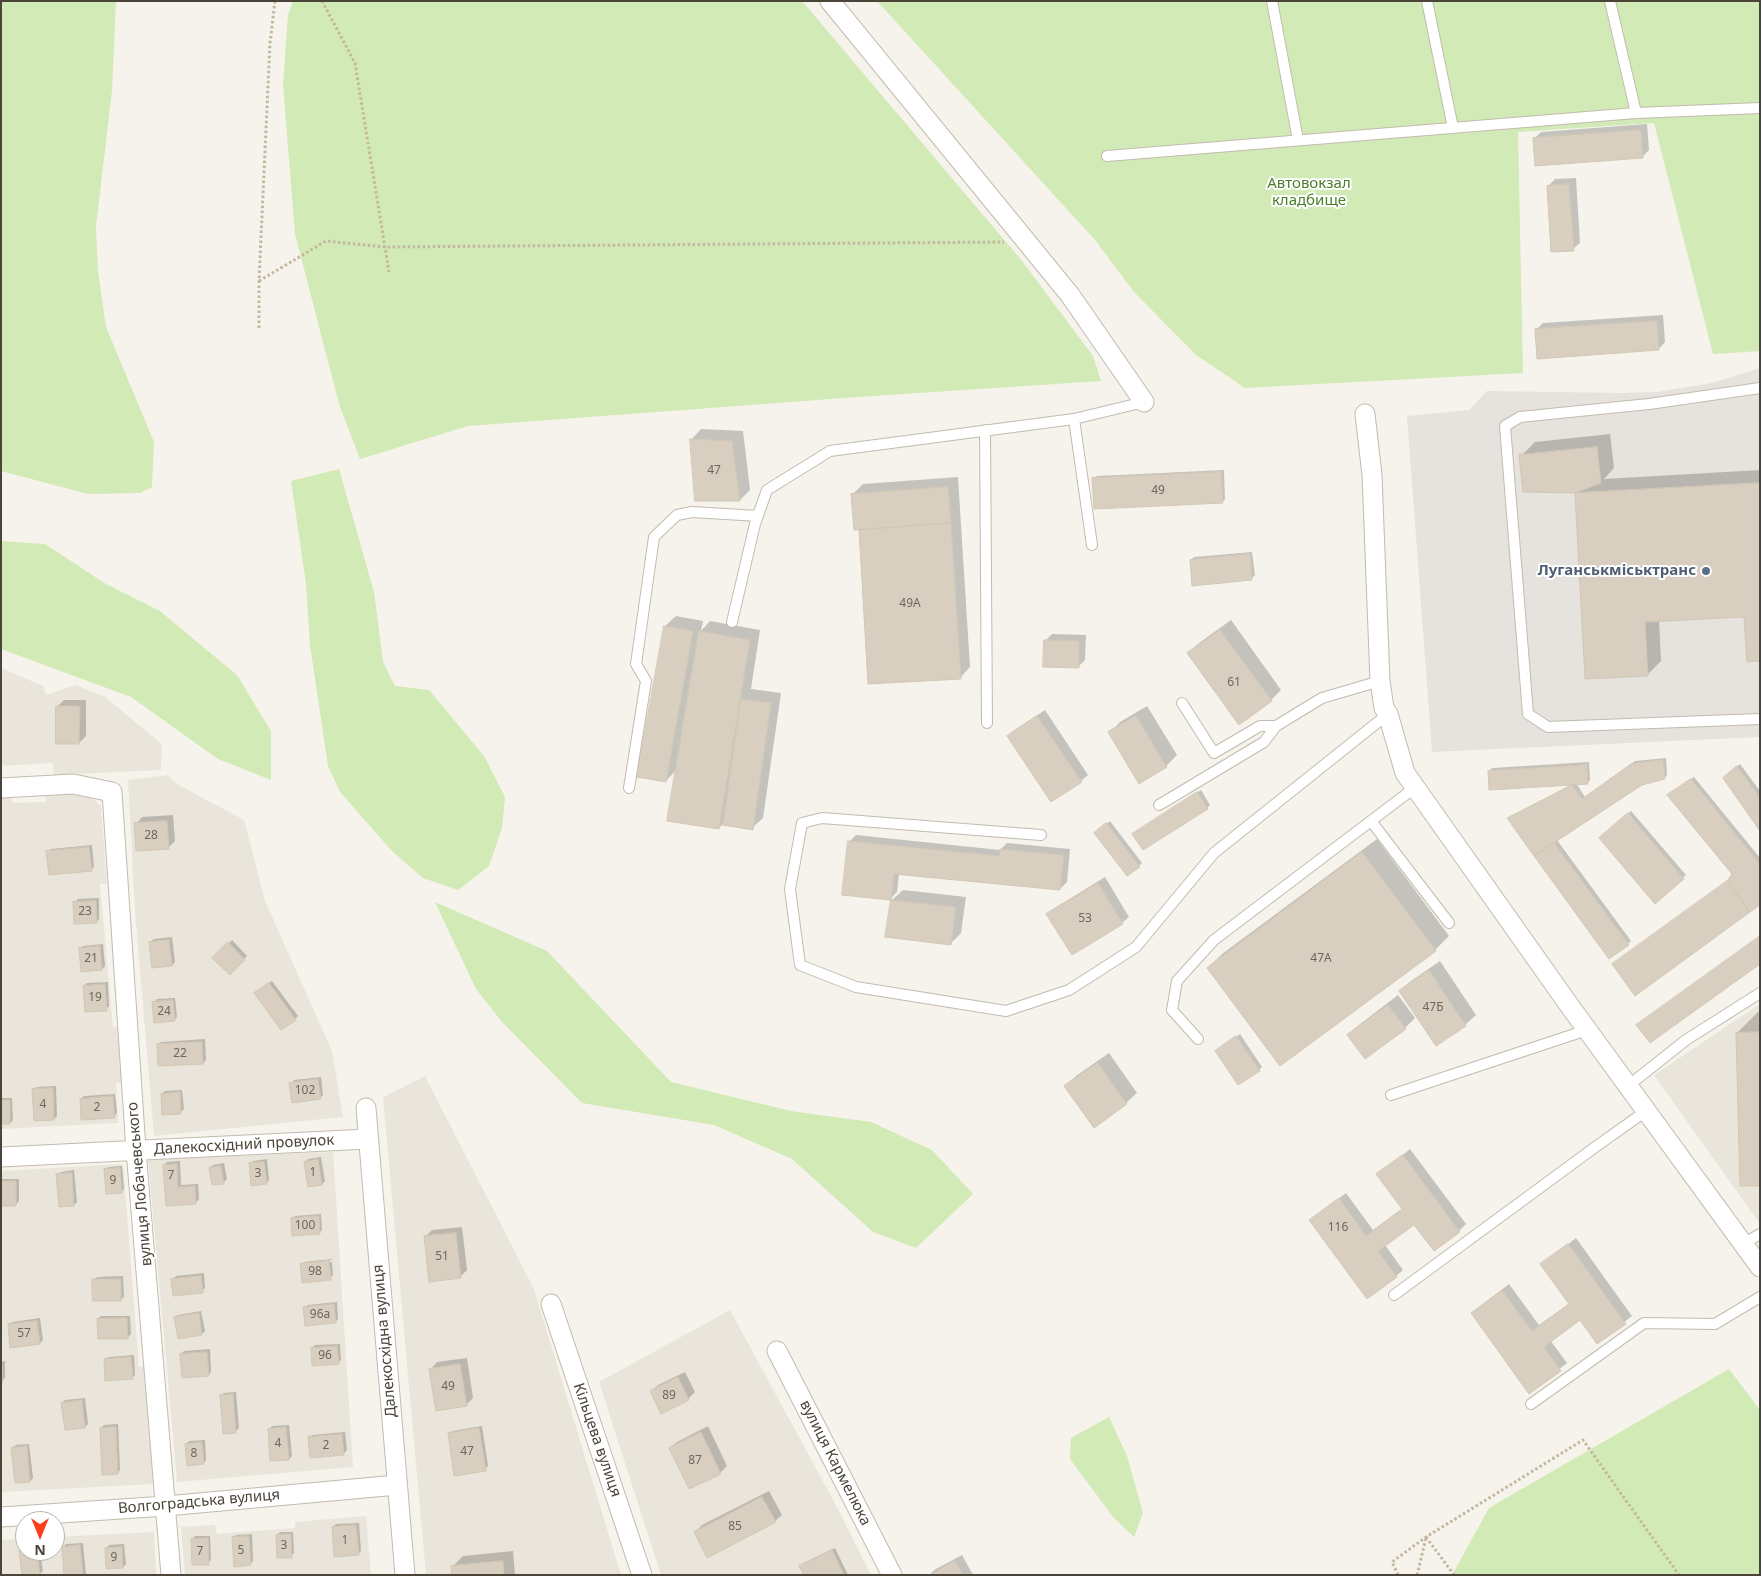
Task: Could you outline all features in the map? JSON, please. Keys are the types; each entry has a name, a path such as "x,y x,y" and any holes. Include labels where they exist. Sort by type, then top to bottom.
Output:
{"street":[{"path":"830,1 1070,295 1144,402"},
{"path":"1365,414 1372,475 1380,681 1384,708 1388,714 1405,773 1587,1030 1760,1266"},
{"name":"вулиця Лобачевського","path":"1,788 73,784 112,792 136,1150 171,1575"},
{"name":"Далекосхідна вулиця","path":"366,1108 405,1575"},
{"name":"Далекосхідний провулок","path":"1,1157 368,1139"},
{"name":"Кільцева вулиця","path":"551,1304 642,1575"},
{"name":"вулиця Кармелюка","path":"777,1351 892,1575"},
{"name":"Волгоградська вулиця","path":"1,1517 166,1506 397,1485"}],"lane":[{"path":"1272,1 1298,140"},
{"path":"1427,1 1453,128"},
{"path":"1610,1 1636,113"},
{"path":"1107,156 1636,113 1760,108"},
{"path":"1760,388 1648,404 1520,417 1505,426 1528,714 1548,727 1760,719"},
{"path":"732,622 766,490 830,451 1074,419 1144,402"},
{"path":"1074,419 1092,545"},
{"path":"985,430 987,723"},
{"path":"629,788 646,681 636,664 654,537 677,515 692,512 758,516"},
{"path":"1159,805 1264,742 1276,726 1322,698 1380,681"},
{"path":"1182,703 1214,753 1260,726 1276,726"},
{"path":"1041,835 822,818 802,823 790,889 800,965 856,987 1006,1010 1069,990 1136,948 1214,853 1388,714"},
{"path":"1198,1039 1172,1010 1177,981 1214,940 1416,787"},
{"path":"1371,821 1449,923"},
{"path":"1628,1086 1686,1040 1760,993"},
{"path":"1391,1095 1587,1030"},
{"path":"1394,1295 1646,1111"},
{"path":"1743,1244 1760,1234"},
{"path":"1530,1404 1644,1323 1715,1324 1760,1297"}],"path":[{"path":"259,328 259,281 270,43 275,1"},
{"path":"322,1 355,63 389,272"},
{"path":"259,281 326,241 385,247 1026,242"},
{"path":"1398,1575 1392,1562 1426,1537 1583,1440 1679,1575"},
{"path":"1417,1575 1426,1537"},
{"path":"1426,1537 1454,1575"}],"shaded area":[{"path":"1760,368 1760,737 1432,752 1407,416 1469,410 1487,391 1657,392 1712,383"},
{"path":"1,668 43,686 46,695 76,685 105,697 162,744 161,770 54,775 53,763 1,766"},
{"path":"168,775 175,783 244,820 265,901 332,1051 343,1117 154,1136 135,911 128,780"},
{"path":"46,793 86,793 101,806 107,884 100,884 113,1027 119,1027 123,1082 116,1083 118,1123 1,1129 1,797 11,796 12,803 46,802"},
{"path":"1760,1004 1760,1224 1654,1075"},
{"path":"425,1076 534,1289 621,1575 426,1575 383,1097"},
{"path":"333,1152 353,1467 177,1482 148,1159"},
{"path":"123,1164 139,1367 145,1367 154,1484 1,1492 1,1171"},
{"path":"730,1310 838,1509 871,1575 661,1575 599,1382"},
{"path":"366,1516 371,1575 185,1575 181,1527 215,1525 217,1534 295,1528 295,1522"},
{"path":"154,1532 156,1575 1,1575 1,1540 15,1539 15,1561 65,1561 65,1536"}],"green space":[{"path":"1,1 116,1 112,91 96,226 98,271 106,327 154,442 152,487 140,493 88,494 1,471"},
{"path":"293,1 802,1 1022,261 1093,356 1101,381 468,426 360,459 339,404 295,234 283,85 288,15"},
{"name":"Автовокзал кладбище","path":"877,1 1760,1 1760,351 1713,354 1654,123 1518,132 1523,373 1245,388 1196,355 1134,292 1095,240"},
{"path":"339,469 374,592 383,662 395,686 429,690 484,756 505,797 502,828 489,866 458,890 423,878 392,851 340,792 328,766 310,645 306,584 291,481"},
{"path":"1,541 45,544 106,584 160,611 237,675 271,731 271,780 218,759 131,697 1,649"},
{"path":"435,902 547,951 671,1082 791,1111 871,1122 932,1150 973,1194 916,1248 873,1232 792,1159 714,1125 582,1103 502,1022 476,989"},
{"path":"1729,1369 1760,1410 1760,1575 1452,1575 1489,1508"},
{"path":"1109,1417 1127,1456 1143,1513 1134,1537 1113,1517 1070,1459 1071,1438"}],"building":[{"path":"1641,130 1643,158 1535,166 1533,138"},
{"path":"1569,184 1574,251 1551,252 1547,186"},
{"path":"1657,321 1659,350 1537,359 1535,329"},
{"path":"690,439 732,441 740,501 695,501"},
{"path":"1597,447 1601,483 1575,493 1523,492 1519,455"},
{"path":"1221,472 1223,503 1094,509 1092,478"},
{"path":"1760,483 1760,661 1747,662 1744,617 1645,622 1648,676 1585,679 1575,493"},
{"path":"948,487 951,523 854,530 851,494"},
{"path":"951,523 961,679 868,684 859,530"},
{"path":"1250,554 1252,580 1192,586 1190,560"},
{"path":"664,626 693,631 666,782 637,777"},
{"path":"1220,630 1272,701 1239,725 1187,653"},
{"path":"699,631 750,640 719,829 667,821"},
{"path":"1044,640 1079,641 1079,668 1043,667"},
{"path":"741,699 771,703 753,830 723,825"},
{"path":"56,706 80,706 79,744 56,744"},
{"path":"1037,716 1082,782 1051,802 1007,736"},
{"path":"1136,716 1167,767 1139,784 1108,732"},
{"path":"1663,760 1665,779 1642,785 1534,856 1507,818 1572,785 1582,799 1631,764"},
{"path":"1587,765 1588,784 1489,790 1488,771"},
{"path":"1737,766 1760,798 1760,831 1723,778"},
{"path":"1691,779 1760,864 1760,905 1750,912 1727,881 1732,874 1667,795"},
{"path":"1197,792 1208,809 1143,850 1132,834"},
{"path":"1628,813 1684,879 1655,904 1599,838"},
{"path":"167,821 169,849 136,851 134,823"},
{"path":"1106,823 1140,867 1127,876 1094,833"},
{"path":"848,841 999,856 1000,849 1064,855 1060,890 894,874 891,900 842,895"},
{"path":"1554,843 1629,945 1609,959 1534,856"},
{"path":"89,847 92,871 49,875 46,851"},
{"path":"1362,852 1436,951 1280,1066 1207,968"},
{"path":"1727,881 1750,912 1635,996 1612,964"},
{"path":"1098,883 1123,924 1072,955 1046,914"},
{"path":"891,900 956,907 951,945 885,937"},
{"path":"96,901 97,923 74,924 73,902"},
{"path":"1760,936 1760,964 1650,1043 1636,1025"},
{"path":"169,940 172,966 152,968 149,942"},
{"path":"228,942 245,960 230,975 212,958"},
{"path":"100,946 102,970 81,972 79,948"},
{"path":"1429,970 1466,1026 1436,1046 1399,991"},
{"path":"269,983 296,1020 281,1030 254,993"},
{"path":"105,984 107,1011 85,1012 83,986"},
{"path":"173,1000 175,1021 154,1023 152,1002"},
{"path":"1388,1005 1406,1029 1365,1059 1347,1035"},
{"path":"1760,1032 1760,1186 1740,1186 1736,1033"},
{"path":"1236,1036 1260,1071 1238,1085 1215,1051"},
{"path":"202,1042 203,1064 158,1066 157,1044"},
{"path":"1098,1063 1127,1104 1094,1128 1064,1086"},
{"path":"318,1079 321,1099 292,1103 289,1083"},
{"path":"53,1088 54,1120 34,1121 32,1089"},
{"path":"180,1092 181,1114 162,1115 161,1094"},
{"path":"113,1096 115,1118 81,1120 80,1099"},
{"path":"1,1100 10,1100 10,1124 1,1124"},
{"path":"1403,1155 1460,1232 1434,1251 1414,1225 1378,1251 1397,1277 1367,1299 1309,1220 1339,1198 1366,1236 1402,1209 1376,1174"},
{"path":"318,1159 322,1185 308,1187 304,1162"},
{"path":"264,1162 267,1184 251,1186 249,1163"},
{"path":"177,1164 178,1187 195,1186 196,1204 166,1206 163,1165"},
{"path":"221,1166 224,1184 212,1185 209,1168"},
{"path":"120,1168 122,1193 106,1194 104,1169"},
{"path":"72,1173 74,1206 59,1207 56,1174"},
{"path":"1,1181 16,1181 16,1206 1,1206"},
{"path":"319,1216 320,1234 292,1236 291,1218"},
{"path":"456,1233 461,1278 429,1282 424,1236"},
{"path":"1568,1244 1626,1324 1597,1344 1580,1320 1544,1347 1561,1371 1529,1394 1471,1313 1502,1290 1532,1331 1569,1304 1540,1264"},
{"path":"329,1261 331,1280 302,1283 300,1264"},
{"path":"201,1276 203,1293 173,1296 171,1279"},
{"path":"92,1279 121,1279 121,1301 93,1301"},
{"path":"334,1304 336,1323 305,1326 303,1307"},
{"path":"199,1313 202,1335 178,1339 174,1317"},
{"path":"127,1318 128,1339 98,1339 97,1319"},
{"path":"37,1321 40,1344 10,1348 8,1324"},
{"path":"337,1346 339,1364 312,1366 311,1348"},
{"path":"207,1352 209,1376 182,1378 180,1354"},
{"path":"131,1357 133,1379 105,1381 104,1359"},
{"path":"1,1364 3,1382 1,1383"},
{"path":"460,1364 467,1406 436,1411 429,1369"},
{"path":"678,1377 689,1400 661,1414 650,1391"},
{"path":"233,1394 236,1433 223,1434 220,1395"},
{"path":"82,1400 85,1428 65,1430 61,1403"},
{"path":"116,1427 118,1474 102,1475 100,1428"},
{"path":"286,1427 289,1460 270,1461 268,1429"},
{"path":"479,1428 486,1471 454,1476 448,1433"},
{"path":"701,1432 721,1474 689,1489 669,1448"},
{"path":"342,1434 344,1455 310,1458 308,1437"},
{"path":"202,1442 204,1464 187,1466 185,1444"},
{"path":"27,1446 30,1482 15,1483 11,1448"},
{"path":"762,1497 776,1522 707,1558 694,1532"},
{"path":"356,1525 359,1555 334,1557 332,1527"},
{"path":"291,1534 292,1558 277,1558 276,1535"},
{"path":"249,1536 251,1565 234,1567 232,1537"},
{"path":"208,1538 209,1565 192,1565 191,1539"},
{"path":"80,1545 83,1575 64,1575 65,1547"},
{"path":"122,1547 123,1568 106,1569 105,1548"},
{"path":"832,1550 844,1575 804,1575 799,1566"},
{"path":"20,1561 38,1561 40,1575 22,1575"},
{"path":"503,1561 504,1575 452,1575 451,1566"},
{"path":"955,1561 963,1575 930,1575"}],"place":[{"name":"Луганськміськтранс","path":"1706,571"}]}
